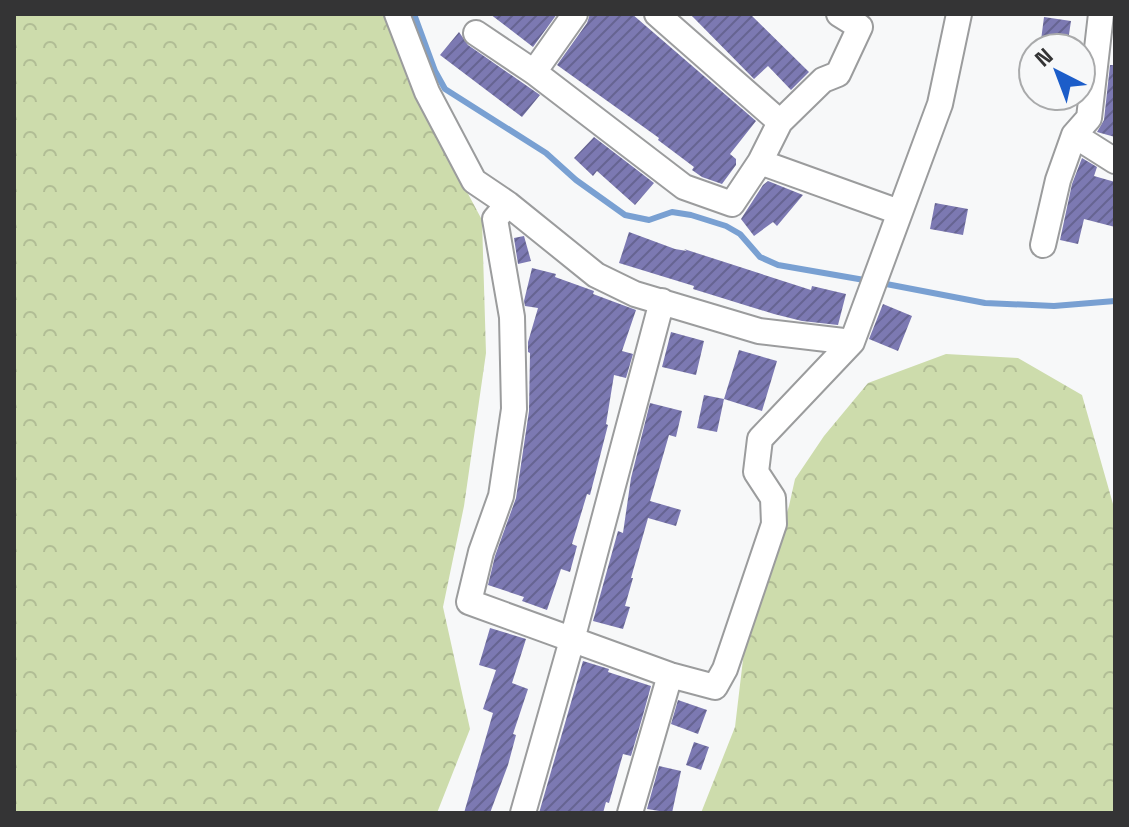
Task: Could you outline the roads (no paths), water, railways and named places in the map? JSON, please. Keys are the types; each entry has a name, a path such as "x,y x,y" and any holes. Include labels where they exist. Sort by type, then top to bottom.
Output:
{"street":[{"path":"397,14 427,92 474,181 508,204 596,275 635,294 759,331 852,342"},
{"path":"534,72 575,14"},
{"path":"657,14 780,122"},
{"path":"476,33 534,72 684,187 732,204 760,162 780,122 823,80 838,74 860,27 839,14"},
{"path":"508,204 495,219 512,317 514,409 501,496 481,552 469,602 670,675 715,687 725,669 774,524 773,498 756,472 760,439 852,342 940,104 959,14"},
{"path":"1043,245 1058,180 1074,135 1089,118 1101,14"},
{"path":"1074,135 1115,161"},
{"path":"760,162 899,212"},
{"path":"523,813 662,301"},
{"path":"630,813 670,675"}],"waterway":[{"path":"414,14 445,89 546,153 576,180 625,215 649,220 672,212 691,215 740,234 760,257 778,265 870,281"},
{"path":"881,283 985,303 1054,306 1115,301"}]}
